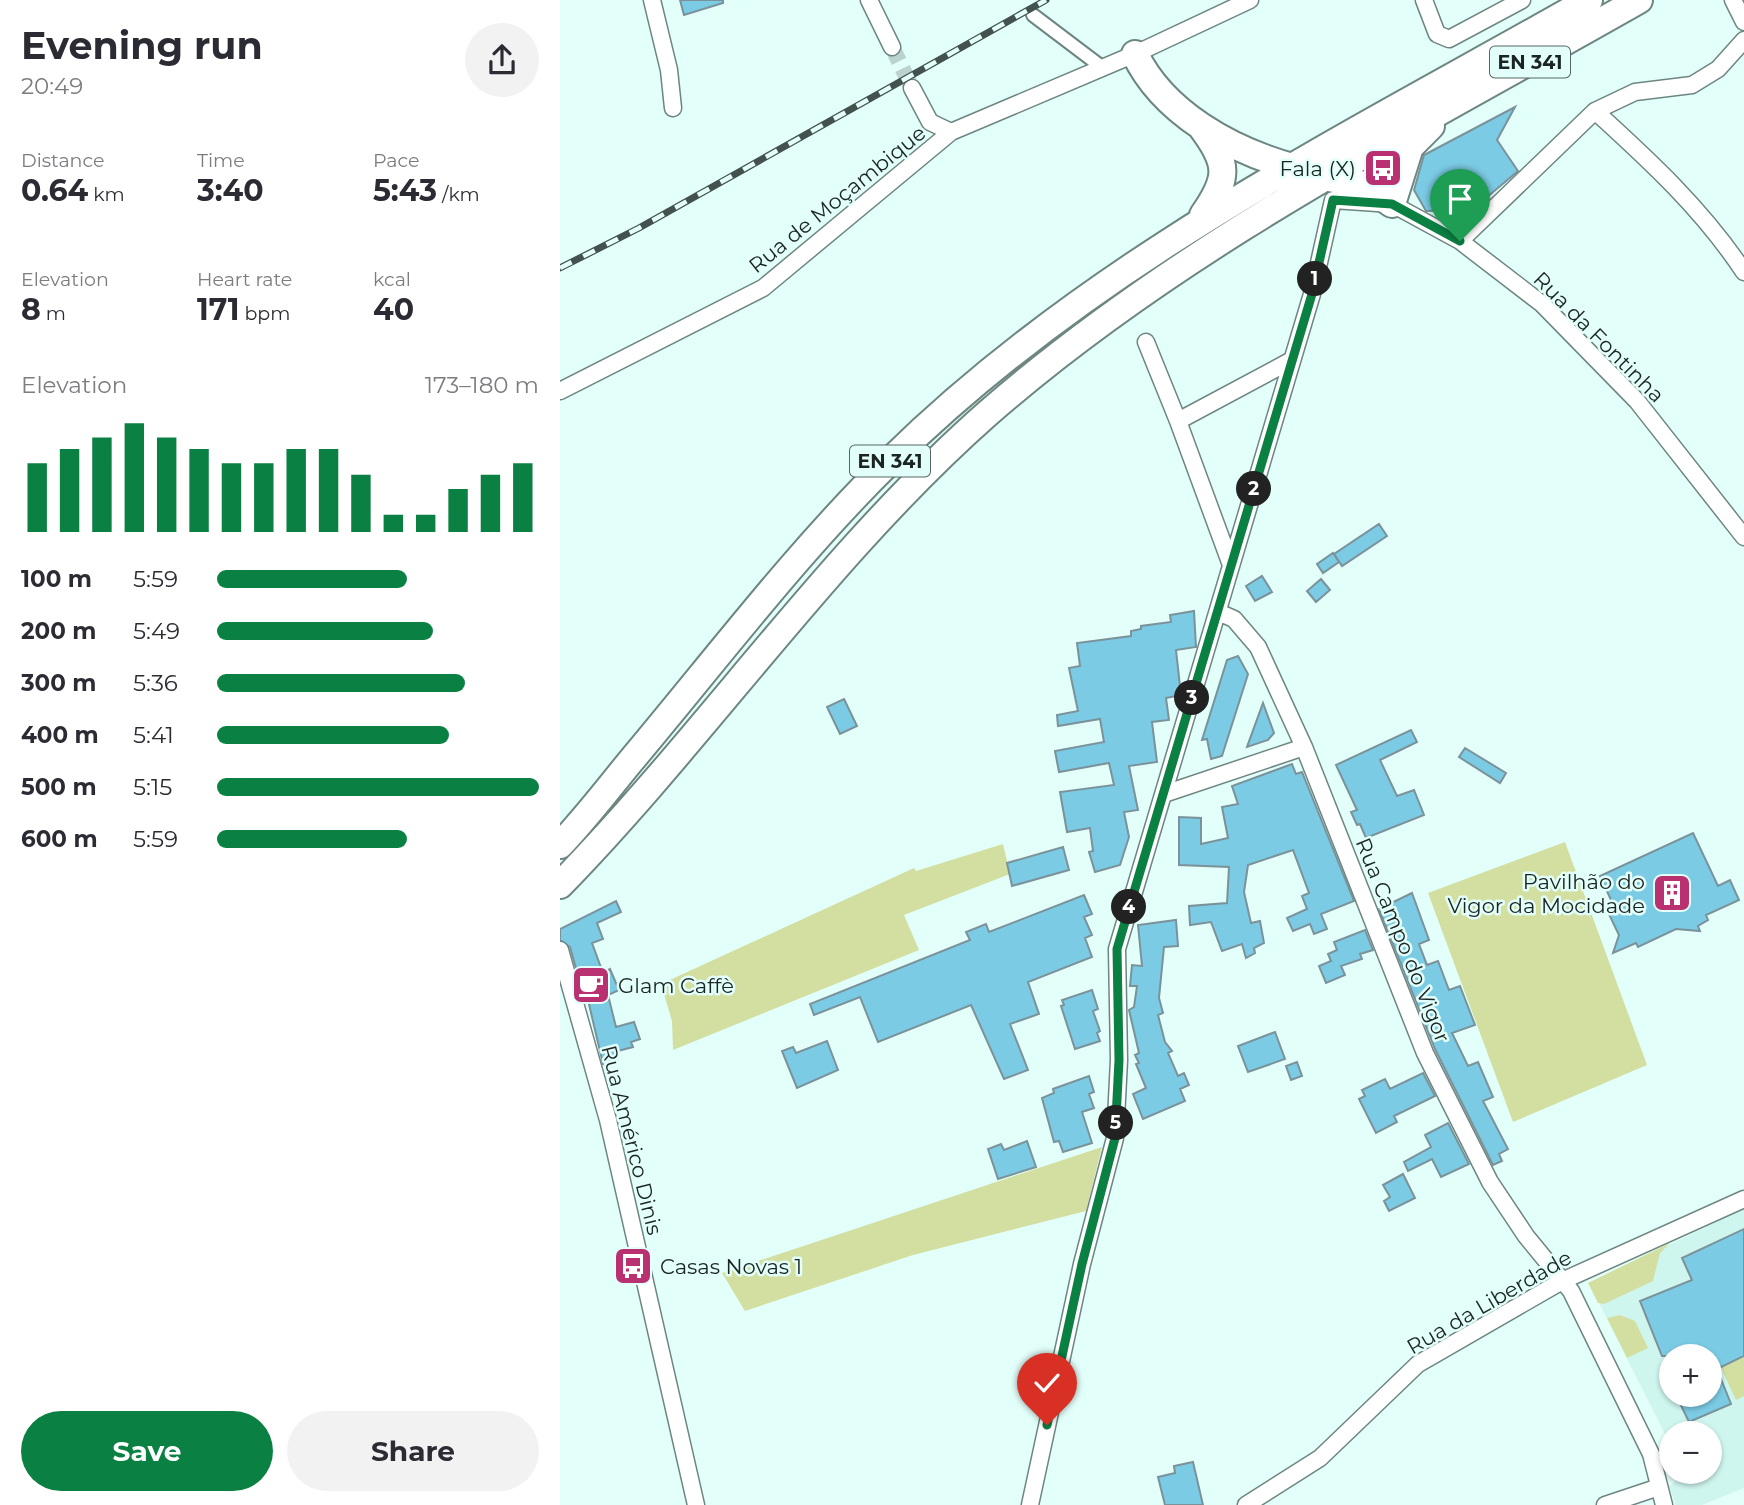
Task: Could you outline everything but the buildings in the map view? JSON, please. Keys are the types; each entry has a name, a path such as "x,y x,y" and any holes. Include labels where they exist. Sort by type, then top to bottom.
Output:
{"highway":[{"name":"EN 341","path":"562,842 816,541 890,460 989,372 1096,289 1199,220 1589,0"},
{"name":"EN 341","path":"567,878 844,559 914,484 988,413 1132,299 1236,230 1324,177 1639,0"},
{"path":"1135,54 1152,83 1199,124 1252,156 1292,167"},
{"path":"1324,177 1366,185 1392,204 1409,147 1450,108"},
{"path":"1199,124 1217,148 1223,162 1223,176 1216,197 1199,220"}],"street":[{"path":"652,0 669,69 673,108"},
{"path":"869,0 892,47"},
{"name":"Rua de Moçambique","path":"560,391 763,288 951,132 1135,54 1250,0"},
{"path":"1424,0 1437,34 1449,40 1522,0"},
{"path":"1733,0 1744,22"},
{"path":"1033,15 1103,68"},
{"path":"1460,241 1595,111 1635,92 1692,85 1718,69 1744,40"},
{"path":"912,88 930,122 951,132"},
{"path":"1595,111 1673,182 1727,247 1744,272"},
{"path":"1030,1505 1082,1264 1115,1138 1119,1060 1117,949 1312,294 1333,200 1392,204"},
{"name":"Rua da Fontinha","path":"1392,204 1460,241 1542,303 1637,401 1744,537"},
{"path":"1146,342 1231,565"},
{"path":"1178,421 1292,360"},
{"name":"Rua Campo do Vigor","path":"1218,612 1234,619 1258,647 1304,747 1426,1054 1490,1182 1526,1236 1571,1291 1651,1454 1664,1505"},
{"path":"1164,794 1304,747"},
{"name":"Rua Américo Dinis","path":"560,950 608,1120 696,1505"},
{"name":"Rua da Liberdade","path":"1247,1505 1320,1458 1418,1364 1562,1281 1744,1199"},
{"path":"1605,1505 1659,1487"}],"shaded area":[{"path":"1744,1209 1744,1488 1702,1505 1676,1505 1669,1486 1672,1484 1722,1484 1722,1421 1659,1422 1589,1283"}],"green space":[{"path":"1565,842 1647,1065 1513,1122 1428,893"},
{"path":"1003,844 1010,874 904,915 919,950 673,1050 672,1021 661,984 914,868 916,871"},
{"path":"1102,1147 1086,1211 913,1255 745,1311 722,1273"},
{"path":"1670,1243 1660,1253 1653,1281 1604,1304 1598,1303 1588,1283"},
{"path":"1620,1315 1635,1321 1648,1348 1627,1358 1607,1318"},
{"path":"1744,1357 1744,1396 1736,1400 1722,1368"}],"tunnel":[{"path":"892,47 912,88"}],"railway":[{"path":"560,268 639,228 1046,0"}],"place":[{"name":"Fala (X)","path":"1383,168"},
{"name":"Pavilhão do Vigor da Mocidade","path":"1672,893"},
{"name":"Glam Caffè","path":"591,985"},
{"name":"Casas Novas 1","path":"633,1266"}],"route":[{"path":"1047,1425 1082,1264 1115,1138 1119,1060 1117,949 1312,294 1333,200 1392,204 1460,241"}]}
